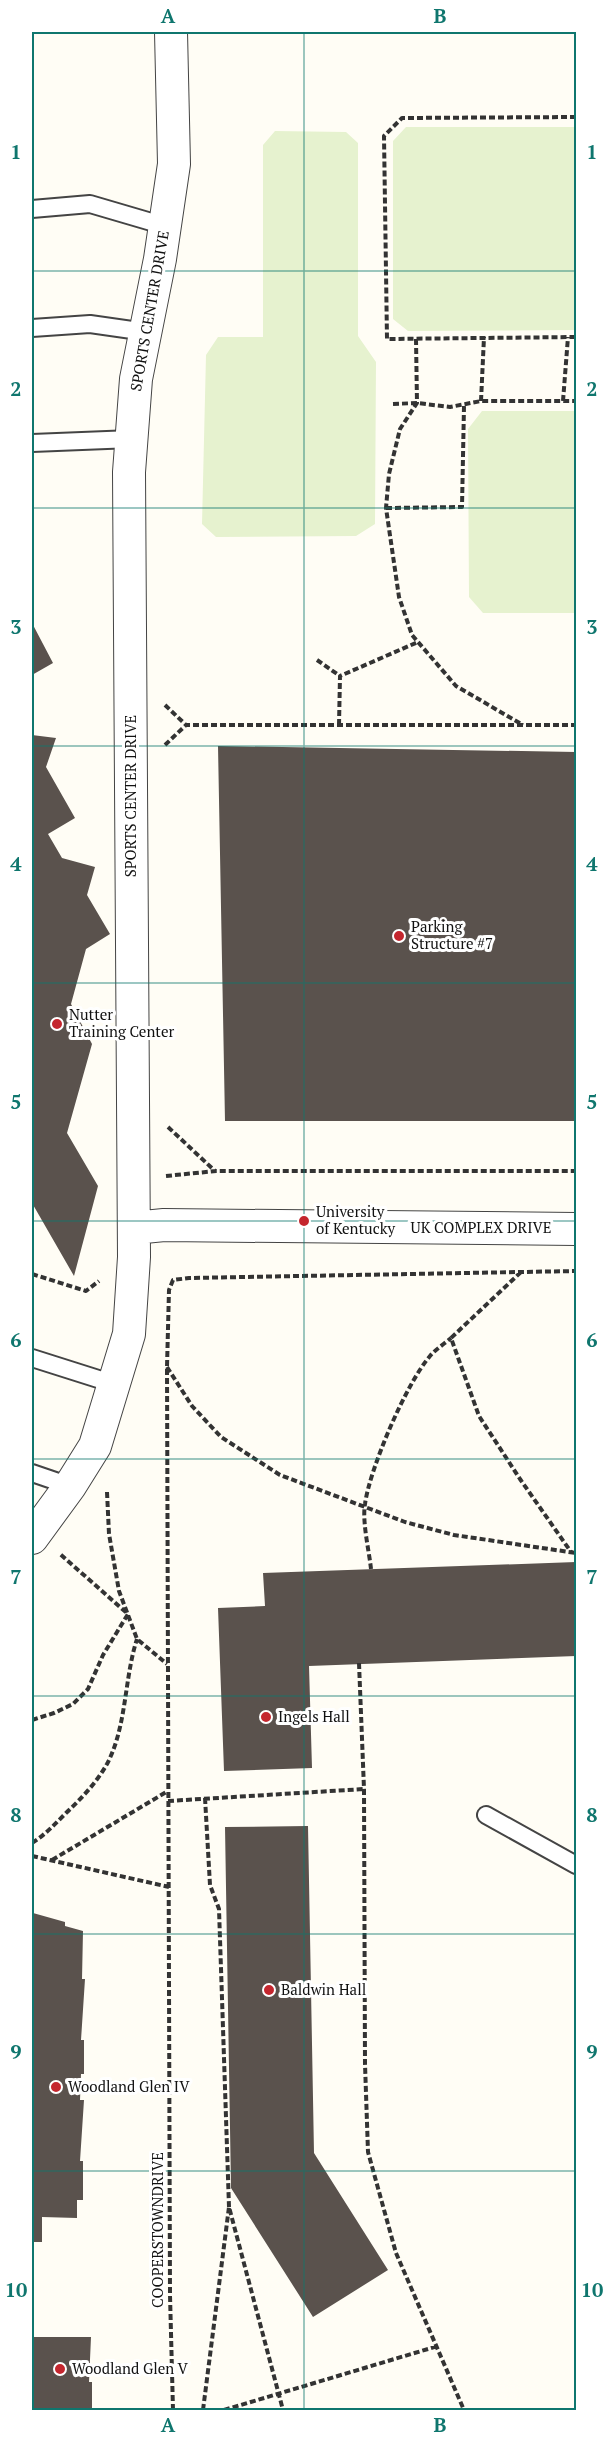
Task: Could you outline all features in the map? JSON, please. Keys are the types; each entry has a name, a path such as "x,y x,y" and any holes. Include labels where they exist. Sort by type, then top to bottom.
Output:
{"street":[{"name":"SPORTS CENTER DRIVE","path":"32,1538 70,1486 95,1446 129,1334 134,1228 129,472 136,379 165,226 174,164 171,32"},
{"name":"UK COMPLEX DRIVE","path":"134,1228 175,1225 576,1229"}],"lane":[{"path":"32,209 90,204 165,226"},
{"path":"32,328 90,324 146,332"},
{"path":"32,443 132,439"},
{"path":"32,1358 114,1384"},
{"path":"32,1473 70,1486"},
{"path":"486,1815 576,1865"}],"path":[{"path":"576,117 402,118 384,136 387,339 576,337"},
{"path":"481,402 484,337"},
{"path":"563,401 568,337"},
{"path":"416,339 417,403 400,429 389,474 386,508 399,597 412,635 456,686 523,725"},
{"path":"393,404 417,403 450,407 481,402 576,401"},
{"path":"386,508 462,507 464,406"},
{"path":"340,676 417,642"},
{"path":"316,660 340,676"},
{"path":"339,725 340,676"},
{"path":"158,698 186,725"},
{"path":"160,749 186,725 576,725"},
{"path":"165,1124 216,1171"},
{"path":"166,1176 216,1171 576,1171"},
{"path":"370,1569 364,1506 377,1461 391,1425 430,1357 521,1272 576,1271"},
{"name":"COOPERSTOWNDRIVE","path":"173,2410 170,2295 168,1801 167,1367 169,1290 173,1280 189,1278 521,1272"},
{"path":"32,1274 86,1291"},
{"path":"451,1338 479,1416 520,1479 574,1553"},
{"path":"167,1367 192,1406 221,1437 280,1475 405,1522 454,1535 574,1553"},
{"path":"107,1491 109,1534 119,1591 137,1639 168,1665"},
{"path":"59,1554 128,1614"},
{"path":"32,1720 73,1704 88,1689 103,1655 128,1614"},
{"path":"32,1843 42,1837 82,1798 107,1764 120,1724 130,1663 137,1639"},
{"path":"359,1663 364,1789 365,2064 368,2152 396,2253 464,2410"},
{"path":"168,1801 364,1789"},
{"path":"52,1860 168,1791"},
{"path":"203,2410 229,2208 219,1909 210,1885 205,1798"},
{"path":"32,1856 169,1887"},
{"path":"229,2208 284,2410"},
{"path":"224,2410 438,2346"}],"green space":[{"path":"406,127 576,127 576,330 408,331 393,319 393,141"},
{"path":"275,131 346,132 358,143 358,336 376,362 375,524 356,536 216,537 202,524 206,355 218,337 263,337 263,145"},
{"path":"482,411 576,411 576,613 483,613 469,597 468,429"}],"building":[{"path":"32,623 53,663 32,675"},
{"name":"Nutter Training Center","path":"32,735 56,738 46,767 75,818 48,834 62,858 95,867 87,895 110,934 86,949 71,1004 92,1044 67,1133 98,1186 74,1276 32,1203"},
{"name":"Parking Structure #7","path":"218,746 576,752 576,1121 225,1121"},
{"name":"Ingels Hall","path":"576,1562 576,1656 309,1666 312,1768 224,1771 218,1608 265,1606 263,1573"},
{"name":"Baldwin Hall","path":"308,1826 314,2153 388,2270 313,2317 231,2188 225,1827"},
{"name":"Woodland Glen IV","path":"33,1913 65,1922 65,1926 83,1931 82,1979 85,1979 81,2040 84,2040 84,2074 81,2074 80,2100 84,2100 80,2161 83,2161 83,2200 77,2200 77,2218 42,2217 42,2242 32,2242"},
{"name":"Woodland Glen V","path":"32,2337 91,2337 89,2382 92,2382 92,2410 32,2410"}],"place":[{"name":"Parking Structure #7","path":"399,936"},
{"name":"Nutter Training Center","path":"57,1024"},
{"name":"University of Kentucky","path":"304,1221"},
{"name":"Ingels Hall","path":"266,1717"},
{"name":"Baldwin Hall","path":"269,1990"},
{"name":"Woodland Glen IV","path":"56,2087"},
{"name":"Woodland Glen V","path":"60,2369"}]}
